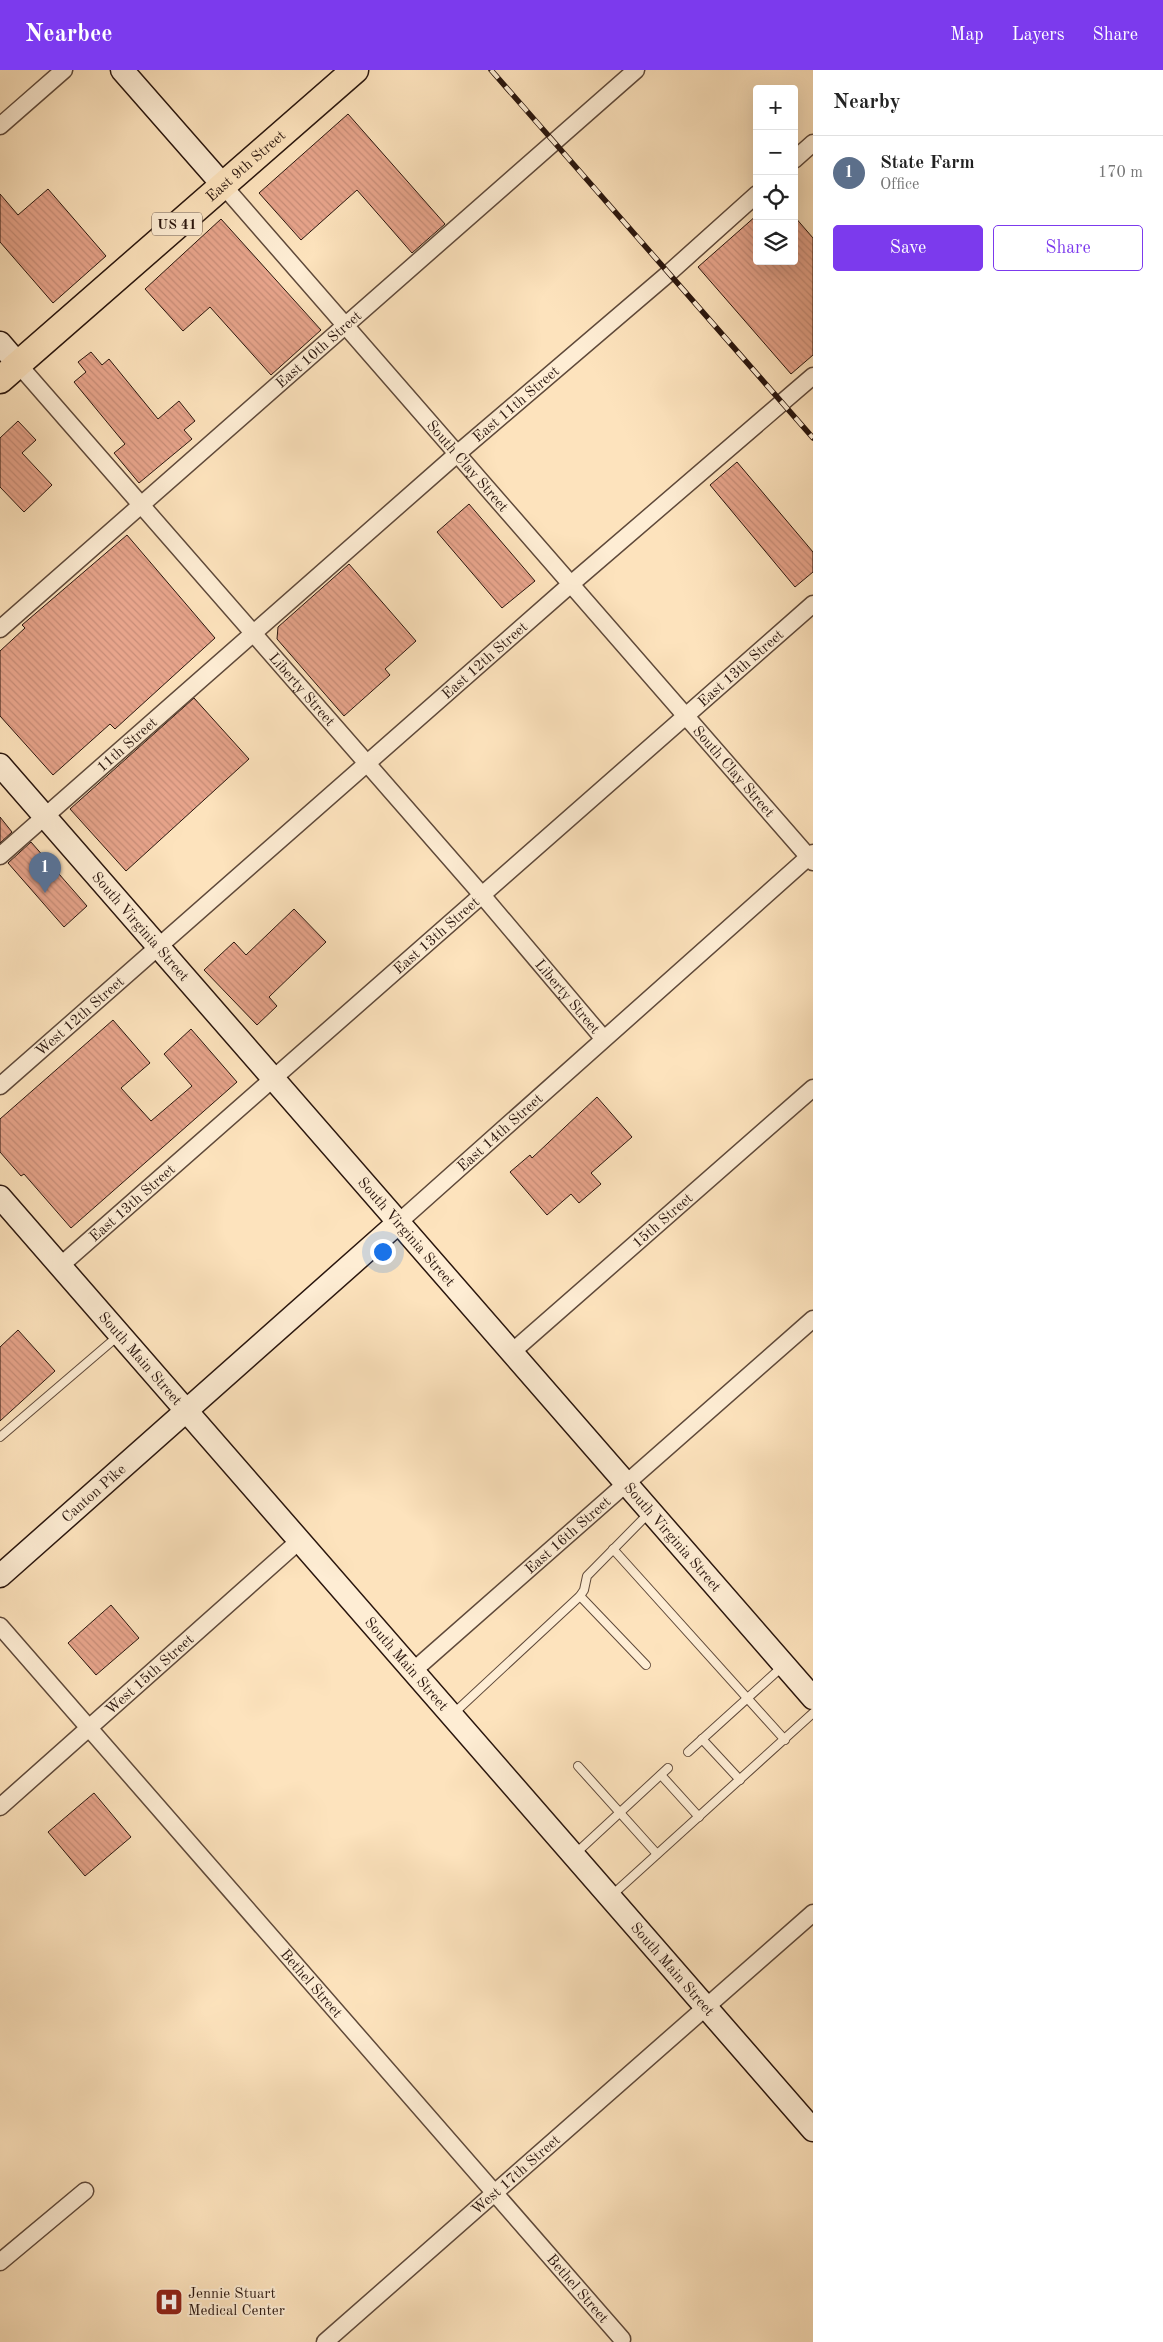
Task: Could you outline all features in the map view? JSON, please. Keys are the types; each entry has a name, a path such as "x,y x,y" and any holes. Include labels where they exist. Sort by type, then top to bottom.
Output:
{"main road":[{"name":"South Clay Street","path":"122,70 222,184"},
{"name":"East 9th Street","path":"9,372 354,70"},
{"name":"Liberty Street","path":"0,343 9,372"},
{"name":"South Virginia Street","path":"0,765 813,1698"},
{"name":"South Main Street","path":"0,1197 813,2130"},
{"name":"East 14th Street","path":"185,1410 399,1222"},
{"name":"Canton Pike","path":"0,1576 185,1410"}],"street":[{"path":"0,126 64,70"},
{"name":"East 10th Street","path":"0,629 636,70"},
{"path":"798,156 813,143"},
{"name":"South Clay Street","path":"222,184 811,858"},
{"name":"East 11th Street","path":"254,633 457,454 669,273 753,198"},
{"name":"Liberty Street","path":"9,372 142,505 482,895 603,1038"},
{"name":"East 12th Street","path":"158,946 571,584 813,376"},
{"name":"East 13th Street","path":"60,1266 813,604"},
{"name":"11th Street","path":"0,856 254,633"},
{"name":"East 14th Street","path":"399,1222 603,1038 811,858"},
{"name":"West 12th Street","path":"0,1086 158,946"},
{"name":"15th Street","path":"512,1352 813,1088"},
{"name":"East 16th Street","path":"413,1671 813,1319"},
{"name":"West 15th Street","path":"0,1807 300,1541"},
{"name":"Bethel Street","path":"0,1626 622,2339"},
{"name":"West 17th Street","path":"325,2342 813,1913"},
{"path":"0,2262 85,2191"}],"lane":[{"path":"0,1437 120,1334"},
{"path":"452,1715 580,1596 584,1590 587,1576 650,1511"},
{"path":"613,1549 785,1740"},
{"path":"580,1596 646,1665"},
{"path":"688,1752 784,1665"},
{"path":"610,1897 813,1713"},
{"path":"702,1739 740,1780"},
{"path":"578,1766 657,1854"},
{"path":"573,1855 668,1768"},
{"path":"661,1775 699,1817"}],"building":[{"path":"348,114 445,224 412,253 357,190 301,240 259,193"},
{"path":"48,189 106,256 53,303 0,242 0,194 18,215"},
{"path":"221,219 321,330 271,375 210,307 183,331 145,289"},
{"path":"753,219 753,265 798,265 798,221 813,238 813,355 791,374 698,267"},
{"path":"91,352 102,365 109,359 158,419 179,401 195,421 184,430 192,439 139,483 114,453 125,444 74,382 86,372 78,362"},
{"path":"18,421 36,440 22,453 52,485 24,512 0,487 0,438"},
{"path":"737,462 813,552 813,572 795,587 710,485"},
{"path":"469,504 535,581 502,608 437,532"},
{"path":"127,535 215,638 115,729 110,724 53,775 0,716 0,651 25,628 22,625"},
{"path":"349,564 416,641 385,669 390,675 344,716 277,639 278,627"},
{"path":"194,698 249,759 126,871 70,809"},
{"path":"0,817 12,832 0,843"},
{"path":"31,842 87,906 64,927 8,863"},
{"path":"294,909 326,942 269,997 277,1006 257,1025 204,970 234,942 246,955"},
{"path":"113,1020 150,1063 121,1088 151,1121 192,1086 164,1054 191,1029 237,1082 71,1228 24,1174 21,1176 0,1152 0,1119"},
{"path":"597,1097 632,1137 591,1173 601,1184 579,1203 571,1194 547,1215 510,1172 530,1155 532,1158"},
{"path":"18,1330 55,1371 0,1421 0,1347"},
{"path":"111,1605 139,1638 96,1675 68,1643"},
{"path":"94,1793 131,1837 85,1876 48,1832"}],"railway":[{"path":"491,70 813,438"}],"place":[{"name":"State Farm","path":"45,893"},
{"name":"Jennie Stuart Medical Center","path":"169,2302"}]}
